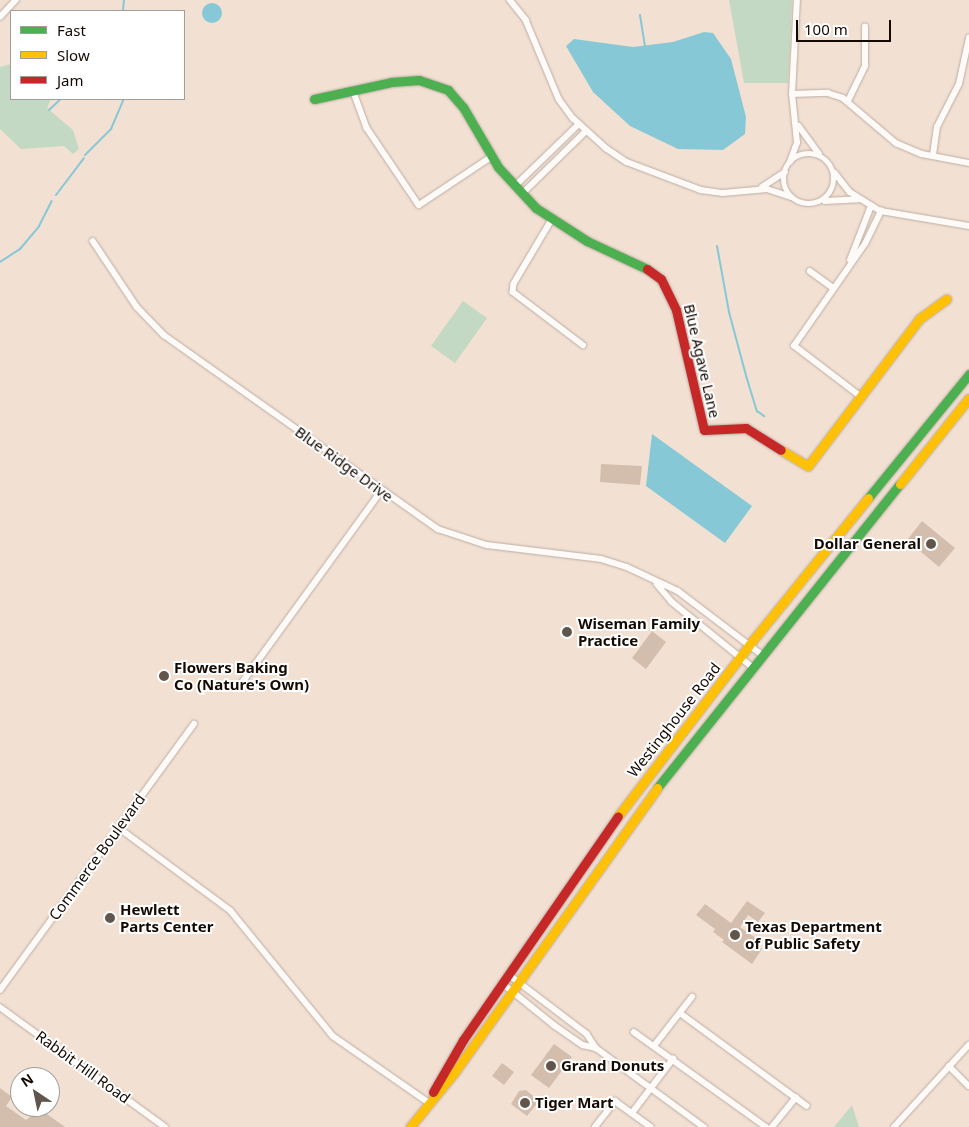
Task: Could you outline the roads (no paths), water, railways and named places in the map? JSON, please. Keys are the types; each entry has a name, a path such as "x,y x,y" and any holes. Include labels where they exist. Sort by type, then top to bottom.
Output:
{"main road":[{"name":"Blue Agave Lane","path":"314,99 353,90 419,80 448,90 460,102 491,157 522,194 552,220 587,241 651,270 669,290 704,430 746,428 808,466 919,319 947,299"},
{"name":"Westinghouse Road","path":"428,1102 444,1068 595,846 749,645 969,374"},
{"name":"Westinghouse Road","path":"410,1127 513,992 601,863 751,666 969,398"}],"street":[{"path":"0,17 16,0"},
{"path":"510,0 526,20 559,99 586,131 627,162 692,187 723,193 758,189 791,197 805,204 858,199"},
{"path":"791,197 784,185 785,172 797,143 792,94 797,0"},
{"path":"848,101 865,66 864,27"},
{"path":"933,156 937,127 958,84 969,38"},
{"path":"353,90 367,128 420,205 491,157"},
{"path":"792,94 828,93 848,101 896,143 933,156 969,163"},
{"path":"796,120 801,134 858,199 881,211 969,226"},
{"path":"514,186 579,124"},
{"path":"522,194 586,131"},
{"path":"790,162 801,155 820,156"},
{"path":"820,202 834,184 833,169"},
{"path":"758,189 785,172"},
{"path":"850,262 871,206"},
{"path":"861,397 794,346 850,262 865,244 881,211"},
{"path":"552,220 514,284 513,292 583,345"},
{"name":"Blue Ridge Drive","path":"93,241 137,307 164,335 380,490 438,529 469,541 601,559 678,591 761,654"},
{"path":"810,271 833,288"},
{"path":"241,684 380,490"},
{"name":"Blue Ridge Drive","path":"656,582 672,602 751,666"},
{"name":"Commerce Boulevard","path":"0,990 194,724"},
{"path":"118,828 231,911 333,1036 428,1102"},
{"path":"508,974 587,1034 596,1048"},
{"path":"502,983 583,1044 596,1048 704,1127"},
{"path":"654,1046 692,997"},
{"name":"Rabbit Hill Road","path":"0,1007 165,1127"},
{"path":"680,1013 807,1106"},
{"path":"634,1032 766,1127"},
{"path":"894,1127 969,1044"},
{"path":"632,1113 672,1059"},
{"path":"949,1066 969,1086"},
{"path":"772,1127 796,1097"},
{"path":"595,1127 615,1101 651,1127"}],"water":[{"path":"212,3 219,6 222,13 219,20 212,23 205,20 202,13 205,6"},
{"path":"704,32 713,33 731,59 746,117 745,134 723,150 678,149 630,126 593,92 566,46 574,39 633,47 673,42"},
{"path":"652,434 752,506 725,543 646,486"}],"waterway":[{"path":"123,10 124,0"},
{"path":"640,15 645,47"},
{"path":"49,110 60,100"},
{"path":"85,155 111,129 124,100"},
{"path":"56,195 84,158"},
{"path":"0,262 20,249 39,226 52,201"},
{"path":"717,246 729,312 747,379 757,411 764,416"}],"place":[{"name":"Dollar General","path":"931,544"},
{"name":"Wiseman Family Practice","path":"567,632"},
{"name":"Flowers Baking Co (Nature's Own)","path":"164,676"},
{"name":"Hewlett Parts Center","path":"110,918"},
{"name":"Texas Department of Public Safety","path":"735,935"},
{"name":"Grand Donuts","path":"551,1066"},
{"name":"Tiger Mart","path":"525,1103"}]}
